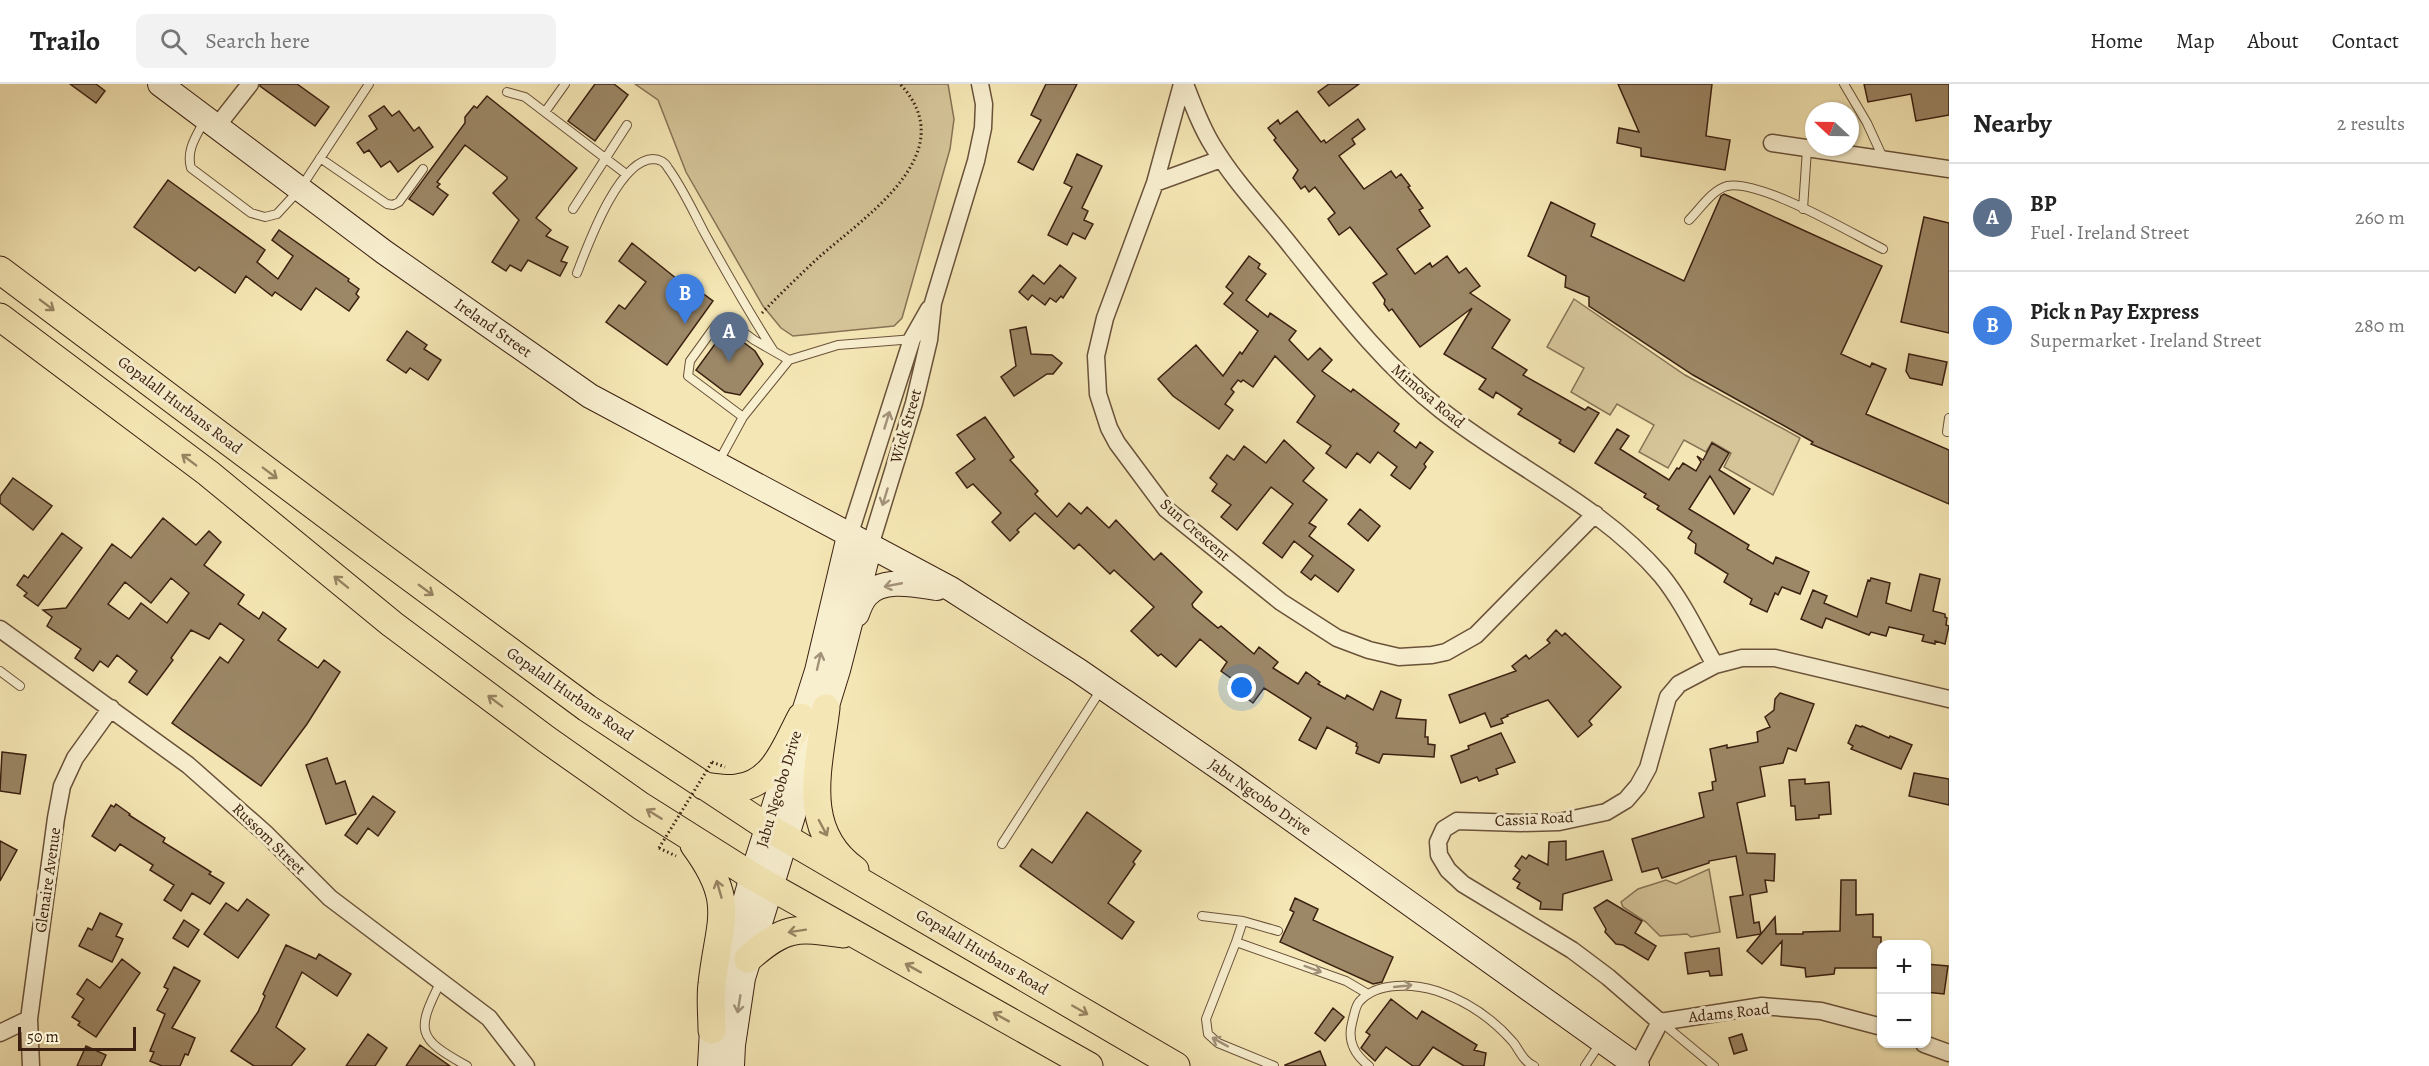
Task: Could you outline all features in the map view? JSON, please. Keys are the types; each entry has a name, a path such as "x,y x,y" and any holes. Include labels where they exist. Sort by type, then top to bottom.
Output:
{"main road":[{"name":"Ireland Street","path":"173,90 211,122 384,252 591,396 860,541"},
{"name":"Gopalall Hurbans Road","path":"0,270 568,694 708,773 777,833 1176,1066"},
{"path":"0,317 208,474 392,624 640,806 762,882 1089,1066"},
{"name":"Jabu Ngcobo Drive","path":"860,541 951,589 1103,688 1231,776 1637,1066"},
{"name":"Jabu Ngcobo Drive","path":"710,1066 711,1030 777,833 826,708 847,632 860,541"},
{"name":"Jabu Ngcobo Drive","path":"777,833 801,717 860,541"},
{"path":"847,632 866,596 875,589 900,583 951,589"},
{"path":"826,708 816,796 818,819 840,859 929,921"},
{"path":"708,773 736,789 762,779 774,766 801,717"},
{"path":"685,833 717,880 723,902 721,938 712,985 711,1030"},
{"name":"Jabu Ngcobo Drive","path":"732,1066 743,978 762,882"},
{"path":"748,959 780,934 796,930 811,929 854,935"}],"street":[{"path":"211,122 250,84"},
{"name":"Wick Street","path":"860,541 914,403 929,340 933,303 984,128 984,104 980,84"},
{"name":"Mimosa Road","path":"1184,84 1201,124 1221,159 1344,312 1403,377 1440,410 1595,514 1622,536 1663,577 1715,665"},
{"name":"Sun Crescent","path":"1184,84 1155,183 1099,337 1096,374 1103,411 1117,443 1166,509 1281,602 1337,638 1369,650 1399,657 1432,656 1446,652 1476,635 1595,514"},
{"path":"1772,143 1805,149"},
{"path":"1852,156 1949,169"},
{"path":"1155,183 1221,159"},
{"name":"Wick Street","path":"860,541 912,339 933,303"},
{"name":"Russom Street","path":"0,629 188,765 265,832 330,898 381,938 442,980 489,1018 526,1064"},
{"name":"Cassia Road","path":"1660,1022 1608,977 1572,950 1463,884 1448,870 1439,855 1438,842 1444,829 1457,821 1521,824 1559,822 1606,812 1626,800 1638,786 1648,768 1668,697 1679,684 1715,665 1742,658 1775,658 1949,699"},
{"name":"Glenaire Avenue","path":"31,1066 29,1019 62,786 75,758 111,708"},
{"name":"Adams Road","path":"1660,1022 1762,1006 1821,1011 1877,1026"},
{"path":"0,1033 29,1019"},
{"path":"1637,1066 1660,1022"},
{"path":"1931,1047 1949,1053"}],"lane":[{"path":"211,122 190,147 188,158 191,168 251,213 265,217 277,214 300,189 369,84"},
{"path":"545,112 565,84"},
{"path":"1844,84 1867,123 1884,161"},
{"path":"507,92 519,94 626,174"},
{"path":"573,209 627,126"},
{"path":"1803,209 1807,156"},
{"path":"320,158 387,204 393,205 399,202 423,169"},
{"path":"576,273 598,222 626,174 648,160 655,159 663,162 773,351"},
{"path":"1689,219 1712,195 1727,186 1746,186 1803,209 1883,249"},
{"path":"743,417 688,376 690,361 716,325 727,320 789,360"},
{"path":"717,464 743,417 789,360 838,345 912,339 929,340"},
{"path":"1947,432 1949,418"},
{"path":"0,671 20,686"},
{"path":"1002,844 1103,688"},
{"path":"1202,916 1243,921 1278,931"},
{"path":"1243,921 1206,1019 1208,1035 1218,1043 1274,1066"},
{"path":"1236,942 1346,981 1368,994"},
{"path":"442,980 424,1019 423,1032 432,1043 467,1066"},
{"path":"1369,1066 1356,1055 1349,1035 1357,1004 1368,994 1389,987 1414,985 1463,1002 1494,1024 1514,1043 1529,1065"},
{"path":"1660,1022 1714,1066"},
{"path":"1585,1066 1601,1041"}],"path":[{"path":"754,320 818,258 861,222 907,175 918,152 920,127 914,103 900,84"},
{"path":"659,848 708,773"}],"shaded area":[{"path":"635,84 948,84 954,119 950,149 902,318 894,326 793,336 781,328 763,306 686,172 658,100"},
{"path":"1574,299 1685,375 1800,438 1773,495 1724,467 1731,453 1712,442 1706,452 1684,440 1668,468 1639,452 1654,425 1617,404 1610,415 1571,392 1584,368 1547,347"},
{"path":"1709,869 1720,932 1691,937 1687,934 1660,936 1646,922 1623,907 1621,902 1638,889 1666,880 1676,884"}],"building":[{"path":"70,84 96,84 105,91 96,103"},
{"path":"260,84 297,84 329,107 315,126"},
{"path":"595,84 614,84 628,95 595,141 568,121"},
{"path":"1046,84 1077,84 1033,170 1018,162 1041,120 1031,115"},
{"path":"1329,84 1359,84 1329,106 1318,92"},
{"path":"1618,84 1712,84 1706,136 1730,140 1725,170 1641,156 1641,148 1617,143 1619,128 1639,132"},
{"path":"1864,84 1949,84 1949,115 1916,121 1911,94 1868,102"},
{"path":"487,96 577,168 536,218 551,230 546,236 568,247 561,261 567,263 560,276 528,260 521,271 510,265 506,271 492,262 519,220 493,193 507,177 465,145 437,182 440,184 437,187 448,195 433,215 409,199 465,123 465,117"},
{"path":"384,106 392,116 399,111 414,131 419,127 433,147 398,172 390,161 381,167 369,150 364,153 357,143 377,129 369,116"},
{"path":"1297,111 1321,142 1324,140 1326,143 1358,119 1365,129 1352,139 1355,144 1339,156 1364,189 1391,171 1396,178 1401,174 1423,208 1419,210 1430,226 1397,249 1415,274 1430,263 1432,267 1447,256 1459,273 1466,268 1480,286 1470,293 1510,320 1492,348 1527,370 1523,375 1585,410 1588,407 1599,413 1574,452 1559,443 1561,440 1518,414 1522,409 1496,392 1493,398 1479,389 1486,379 1444,354 1472,308 1420,347 1392,309 1389,311 1384,304 1385,300 1373,283 1387,274 1350,227 1339,235 1328,219 1335,213 1315,187 1309,192 1305,186 1301,189 1293,178 1298,170 1274,140 1276,138 1268,128 1278,120 1280,124"},
{"path":"1077,154 1102,166 1082,208 1088,211 1084,220 1093,224 1085,239 1073,233 1067,245 1048,235 1072,187 1064,183"},
{"path":"168,180 265,250 257,262 278,279 293,256 272,240 279,230 349,279 348,281 359,289 356,294 359,297 349,311 316,288 301,310 275,292 272,296 246,276 235,293 199,267 195,271 134,227"},
{"path":"1724,194 1882,266 1841,354 1870,367 1872,363 1886,369 1866,414 1949,450 1949,504 1811,444 1813,442 1693,375 1589,306 1589,297 1565,287 1566,276 1528,256 1551,202 1595,224 1591,236 1684,281 1721,196"},
{"path":"1924,217 1949,223 1949,333 1901,322"},
{"path":"632,243 677,279 679,276 713,301 667,365 606,322 619,305 625,309 646,282 619,261"},
{"path":"1249,256 1260,264 1258,268 1266,274 1246,300 1268,317 1270,313 1296,331 1289,340 1308,360 1320,348 1332,360 1322,371 1351,392 1353,389 1399,424 1394,431 1416,448 1420,442 1433,452 1424,464 1426,467 1410,489 1391,475 1397,467 1378,452 1370,463 1357,453 1346,468 1326,453 1331,446 1297,422 1315,396 1275,356 1253,387 1243,380 1241,382 1238,380 1231,389 1234,392 1225,404 1233,410 1219,429 1173,396 1158,379 1196,345 1223,376 1240,352 1242,354 1258,331 1224,304 1233,293 1226,287"},
{"path":"1060,265 1076,278 1063,298 1061,296 1056,302 1050,298 1045,305 1032,295 1028,300 1019,292 1033,275 1044,284"},
{"path":"1026,327 1031,354 1052,355 1062,363 1053,374 1047,374 1014,396 1001,377 1016,366 1010,330"},
{"path":"726,329 755,351 763,364 740,395 725,392 696,370"},
{"path":"407,331 427,345 424,349 441,360 428,380 410,368 406,373 387,360"},
{"path":"1909,354 1947,362 1942,385 1910,378 1906,371"},
{"path":"985,417 1014,457 1010,460 1038,491 1035,494 1057,517 1069,503 1081,514 1087,507 1109,528 1116,520 1154,560 1161,553 1202,592 1192,604 1193,607 1218,628 1221,626 1254,654 1259,647 1278,662 1273,668 1298,684 1306,672 1320,682 1318,684 1345,699 1347,695 1373,710 1381,691 1401,700 1396,718 1426,720 1425,737 1428,737 1428,744 1435,745 1434,757 1383,754 1379,763 1356,753 1357,743 1327,727 1316,749 1299,740 1311,718 1264,688 1253,703 1228,684 1232,679 1221,671 1227,662 1200,639 1176,667 1161,654 1158,656 1131,631 1154,607 1114,570 1110,574 1079,544 1074,549 1035,513 1017,530 1019,532 1010,541 992,522 1001,513 973,484 967,488 956,473 975,459 957,435"},
{"path":"1617,429 1629,436 1620,449 1669,480 1683,463 1696,471 1701,462 1697,456 1703,460 1712,443 1729,453 1719,470 1750,489 1734,514 1710,476 1689,509 1749,545 1747,549 1773,564 1776,557 1809,572 1800,594 1782,587 1778,595 1775,593 1767,612 1750,604 1752,599 1724,582 1728,574 1695,553 1696,544 1688,538 1692,531 1657,509 1659,506 1644,497 1646,494 1595,463"},
{"path":"1284,440 1314,468 1303,481 1327,500 1309,523 1316,527 1309,536 1354,570 1338,592 1315,575 1311,580 1301,572 1313,556 1294,541 1282,558 1263,543 1293,504 1271,487 1237,530 1221,517 1231,505 1212,491 1217,484 1210,478 1227,455 1234,460 1244,446 1266,463"},
{"path":"13,478 52,506 33,530 0,503 0,496"},
{"path":"1360,509 1380,526 1368,541 1348,524"},
{"path":"163,518 196,545 209,531 221,542 204,565 244,595 238,604 259,619 263,612 286,629 278,640 318,668 324,660 340,672 307,724 261,786 172,723 220,657 228,663 244,640 220,623 209,639 191,630 171,658 173,660 147,695 129,682 137,671 117,655 108,667 100,661 93,671 75,658 81,649 47,626 52,617 43,610 66,608 112,544 131,558","holes":["171,578 189,593 167,623 141,603 129,619 108,604 125,582 151,603"]},
{"path":"62,533 82,548 38,606 24,596 27,593 17,585 24,575 28,578"},
{"path":"1920,574 1940,579 1933,611 1945,614 1947,618 1946,625 1949,626 1945,644 1922,641 1924,635 1889,627 1886,636 1871,632 1869,635 1826,618 1822,628 1801,619 1813,590 1827,596 1824,603 1857,617 1868,580 1870,581 1871,578 1890,583 1886,603 1911,611"},
{"path":"1556,630 1562,636 1565,633 1621,687 1589,721 1592,725 1578,737 1548,700 1507,715 1501,719 1503,723 1491,727 1485,713 1460,723 1449,695 1516,671 1512,666 1526,655 1529,659 1550,643 1547,640"},
{"path":"1780,693 1814,704 1796,751 1788,748 1783,763 1760,767 1765,796 1737,803 1747,853 1775,854 1774,881 1765,880 1767,892 1750,895 1754,923 1759,922 1761,934 1737,938 1730,897 1743,895 1736,856 1709,861 1709,863 1662,878 1658,868 1642,872 1632,839 1704,817 1699,793 1713,790 1712,782 1716,781 1710,749 1758,742 1757,732 1770,727 1765,717 1774,710 1775,699"},
{"path":"1856,725 1912,745 1901,769 1851,749 1853,746 1848,743"},
{"path":"1501,733 1515,762 1496,769 1498,774 1479,781 1477,777 1461,783 1451,756 1469,749 1468,746"},
{"path":"2,752 26,755 20,794 0,791"},
{"path":"327,758 336,784 345,781 356,814 326,824 306,765"},
{"path":"1914,773 1949,779 1949,805 1909,796"},
{"path":"1805,779 1805,784 1829,782 1831,814 1819,815 1819,818 1796,820 1795,806 1791,806 1789,780"},
{"path":"373,796 395,812 378,836 368,828 357,844 345,835"},
{"path":"116,804 165,838 163,842 211,872 209,874 224,883 210,904 192,893 181,911 164,900 174,885 150,870 153,865 120,844 115,851 92,836 111,805 114,807"},
{"path":"1087,812 1141,851 1133,862 1135,864 1108,903 1134,922 1122,939 1020,866 1032,849 1052,863"},
{"path":"0,841 17,850 0,881"},
{"path":"1566,841 1566,860 1603,851 1612,880 1563,894 1562,910 1540,909 1541,902 1517,888 1520,883 1513,879 1520,870 1515,866 1522,856 1526,859 1529,855 1548,865 1549,842"},
{"path":"1841,880 1856,880 1856,915 1873,914 1873,937 1881,937 1881,940 1877,940 1877,968 1835,968 1834,974 1806,977 1805,968 1781,965 1782,941 1762,964 1747,951 1775,917 1776,934 1840,931"},
{"path":"1295,898 1318,909 1313,920 1393,957 1382,982 1373,984 1280,942 1294,912 1290,910"},
{"path":"247,899 269,915 238,958 204,934 226,903 238,911"},
{"path":"1607,900 1642,921 1635,933 1656,946 1648,960 1623,945 1616,944 1605,932 1606,929 1594,908"},
{"path":"100,913 122,924 116,936 123,939 112,962 79,946 88,928 92,930"},
{"path":"184,920 199,930 188,947 173,938"},
{"path":"286,945 316,959 319,954 351,974 337,996 302,972 276,1027 305,1049 291,1066 254,1066 231,1051 258,1012 265,996 263,994"},
{"path":"1719,948 1722,975 1710,976 1709,971 1688,974 1685,953"},
{"path":"122,959 140,973 96,1037 78,1025 80,1022 72,1017 84,999 77,994 87,979 100,988"},
{"path":"1931,964 1948,966 1944,994 1931,993"},
{"path":"174,967 200,981 172,1028 195,1038 188,1055 185,1054 180,1066 162,1066 150,1061 154,1052 150,1051 165,1014 157,1010 168,989 164,987"},
{"path":"1391,999 1417,1019 1422,1011 1477,1045 1474,1050 1486,1053 1484,1066 1464,1066 1433,1047 1419,1066 1413,1066 1386,1047 1375,1061 1361,1048 1370,1035 1366,1032"},
{"path":"1333,1008 1344,1017 1325,1041 1315,1033"},
{"path":"368,1034 387,1048 375,1066 346,1066"},
{"path":"1742,1034 1747,1050 1734,1054 1729,1038"},
{"path":"420,1045 450,1066 406,1066"},
{"path":"86,1046 106,1055 101,1066 77,1066"},
{"path":"1320,1051 1326,1066 1285,1066 1285,1065"}],"place":[{"name":"Pick n Pay Express","path":"685,324"},
{"name":"BP","path":"729,362"}]}
